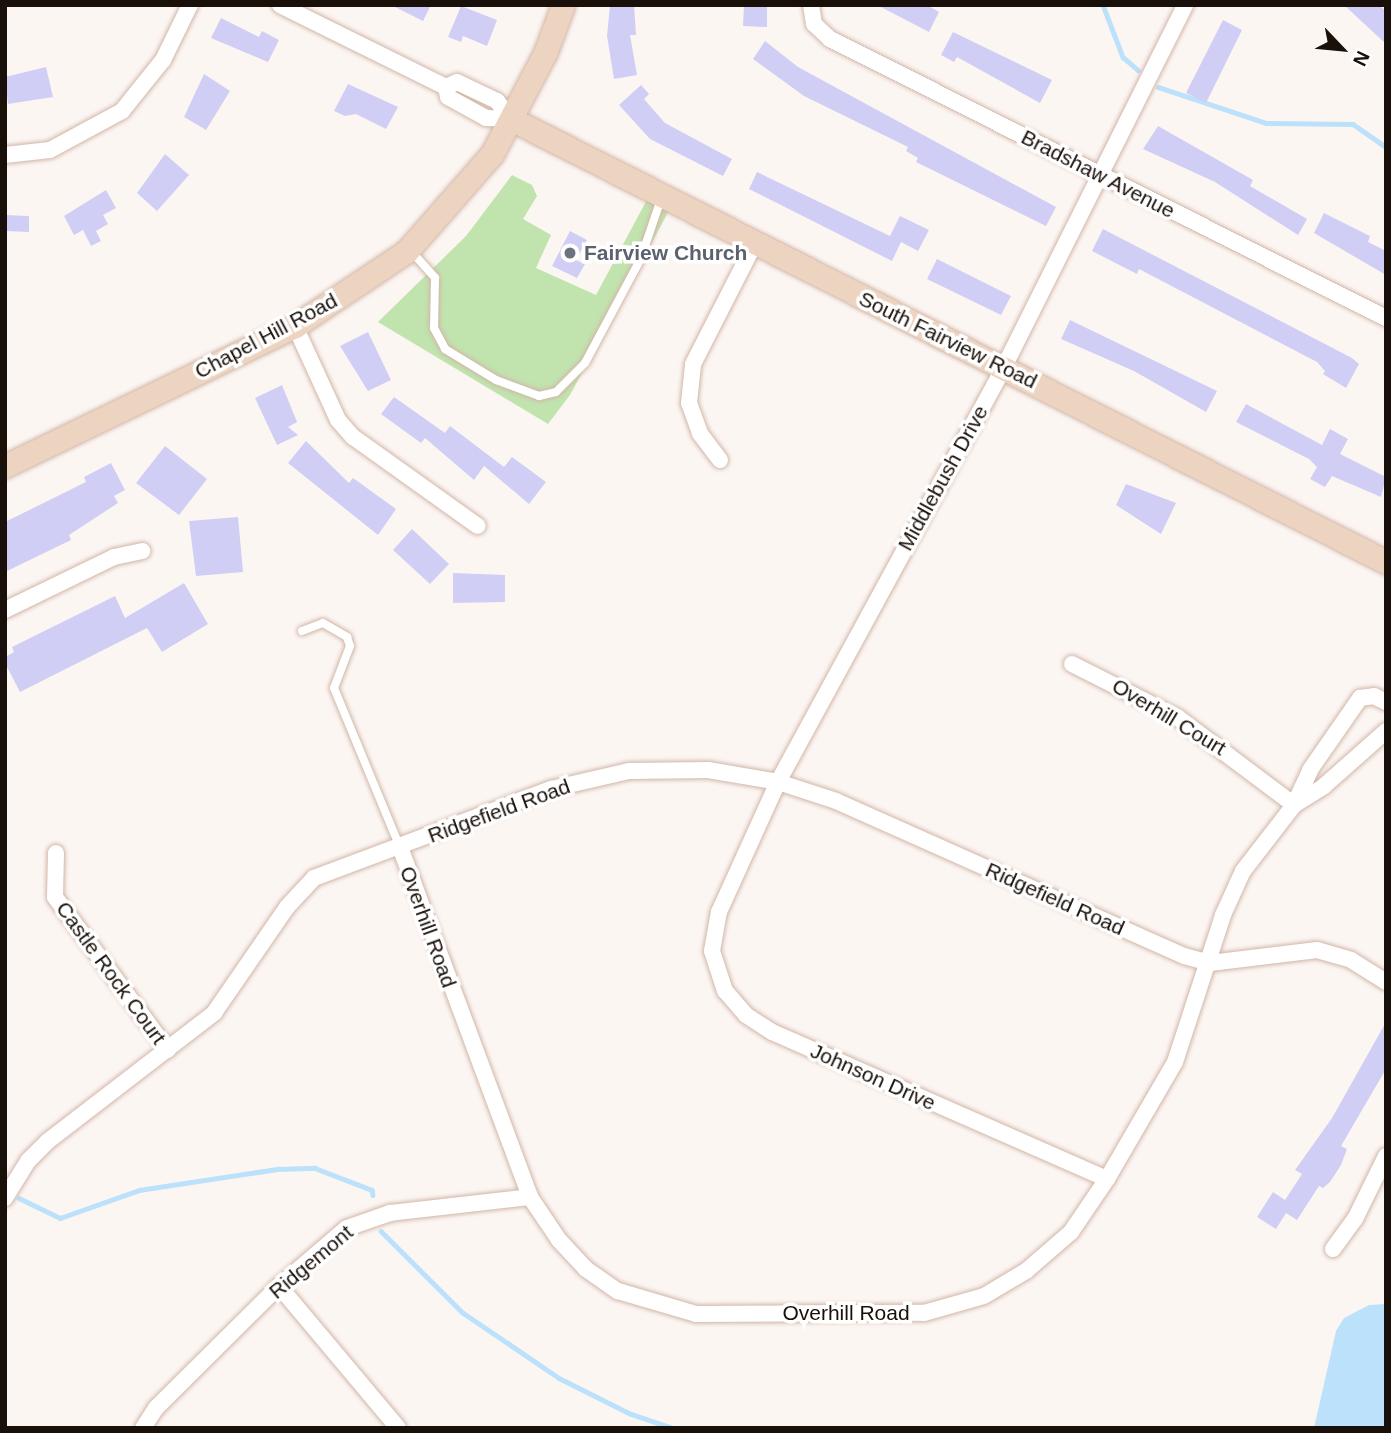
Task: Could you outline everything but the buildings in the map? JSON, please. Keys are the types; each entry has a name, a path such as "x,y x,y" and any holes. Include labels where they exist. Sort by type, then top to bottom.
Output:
{"street":[{"path":"5,155 50,150 122,111 163,60 190,5"},
{"path":"280,5 446,87 448,97 486,118 511,119"},
{"name":"Chapel Hill Road","path":"5,466 295,326 409,249 492,154 563,5"},
{"name":"Bradshaw Avenue","path":"811,5 814,24 830,39 1386,318"},
{"name":"Middlebush Drive","path":"719,912 778,782 1004,367 1185,5"},
{"name":"South Fairview Road","path":"511,119 754,245 1004,367 1386,562"},
{"path":"720,460 700,433 690,403 693,364 754,245"},
{"path":"295,326 338,420 353,438 478,526"},
{"path":"5,610 114,557 142,551"},
{"name":"Overhill Court","path":"1072,664 1177,717 1294,805"},
{"name":"Overhill Road","path":"400,848 530,1197 559,1240 586,1269 618,1291 653,1305 696,1314 924,1313 984,1296 1026,1271 1071,1232 1107,1179 1175,1062 1210,963 1223,915 1243,871 1294,805 1310,770 1360,698 1374,696 1386,702"},
{"name":"Overhill Road","path":"1294,805 1324,786 1386,731"},
{"name":"Ridgefield Road","path":"5,1198 28,1161 48,1141 214,1013 287,907 314,878 400,848 551,789 629,771 708,770 778,782 836,801 1184,957 1210,963 1317,950 1351,960 1386,982"},
{"name":"Castle Rock Court","path":"56,853 55,897 167,1050"},
{"name":"Johnson Drive","path":"719,912 712,951 725,991 746,1015 772,1032 1107,1179"},
{"path":"1333,1249 1355,1220 1386,1156"},
{"name":"Ridgemont","path":"143,1428 156,1408 279,1286 347,1228 366,1220 530,1197"},
{"path":"279,1286 398,1428"}],"lane":[{"path":"409,249 435,278 435,328 446,349 496,380 539,396 567,384 585,363 641,258 662,197"},
{"path":"302,631 323,624 347,637 349,646 334,688 400,848"}],"green space":[{"path":"512,175 532,185 537,196 523,219 551,235 536,268 596,295 650,194 672,205 570,395 548,424 378,322 466,236"}],"water":[{"path":"1386,1304 1386,1428 1314,1428 1336,1331 1344,1318 1369,1305"}],"waterway":[{"path":"1103,5 1123,57 1138,70"},
{"path":"1158,87 1266,123 1353,124 1386,147"},
{"path":"19,1198 60,1218 139,1190 278,1169 315,1168 372,1190 373,1195"},
{"path":"381,1231 462,1312 559,1378 631,1414 673,1428"}],"place":[{"name":"Fairview Church","path":"570,253"}]}
